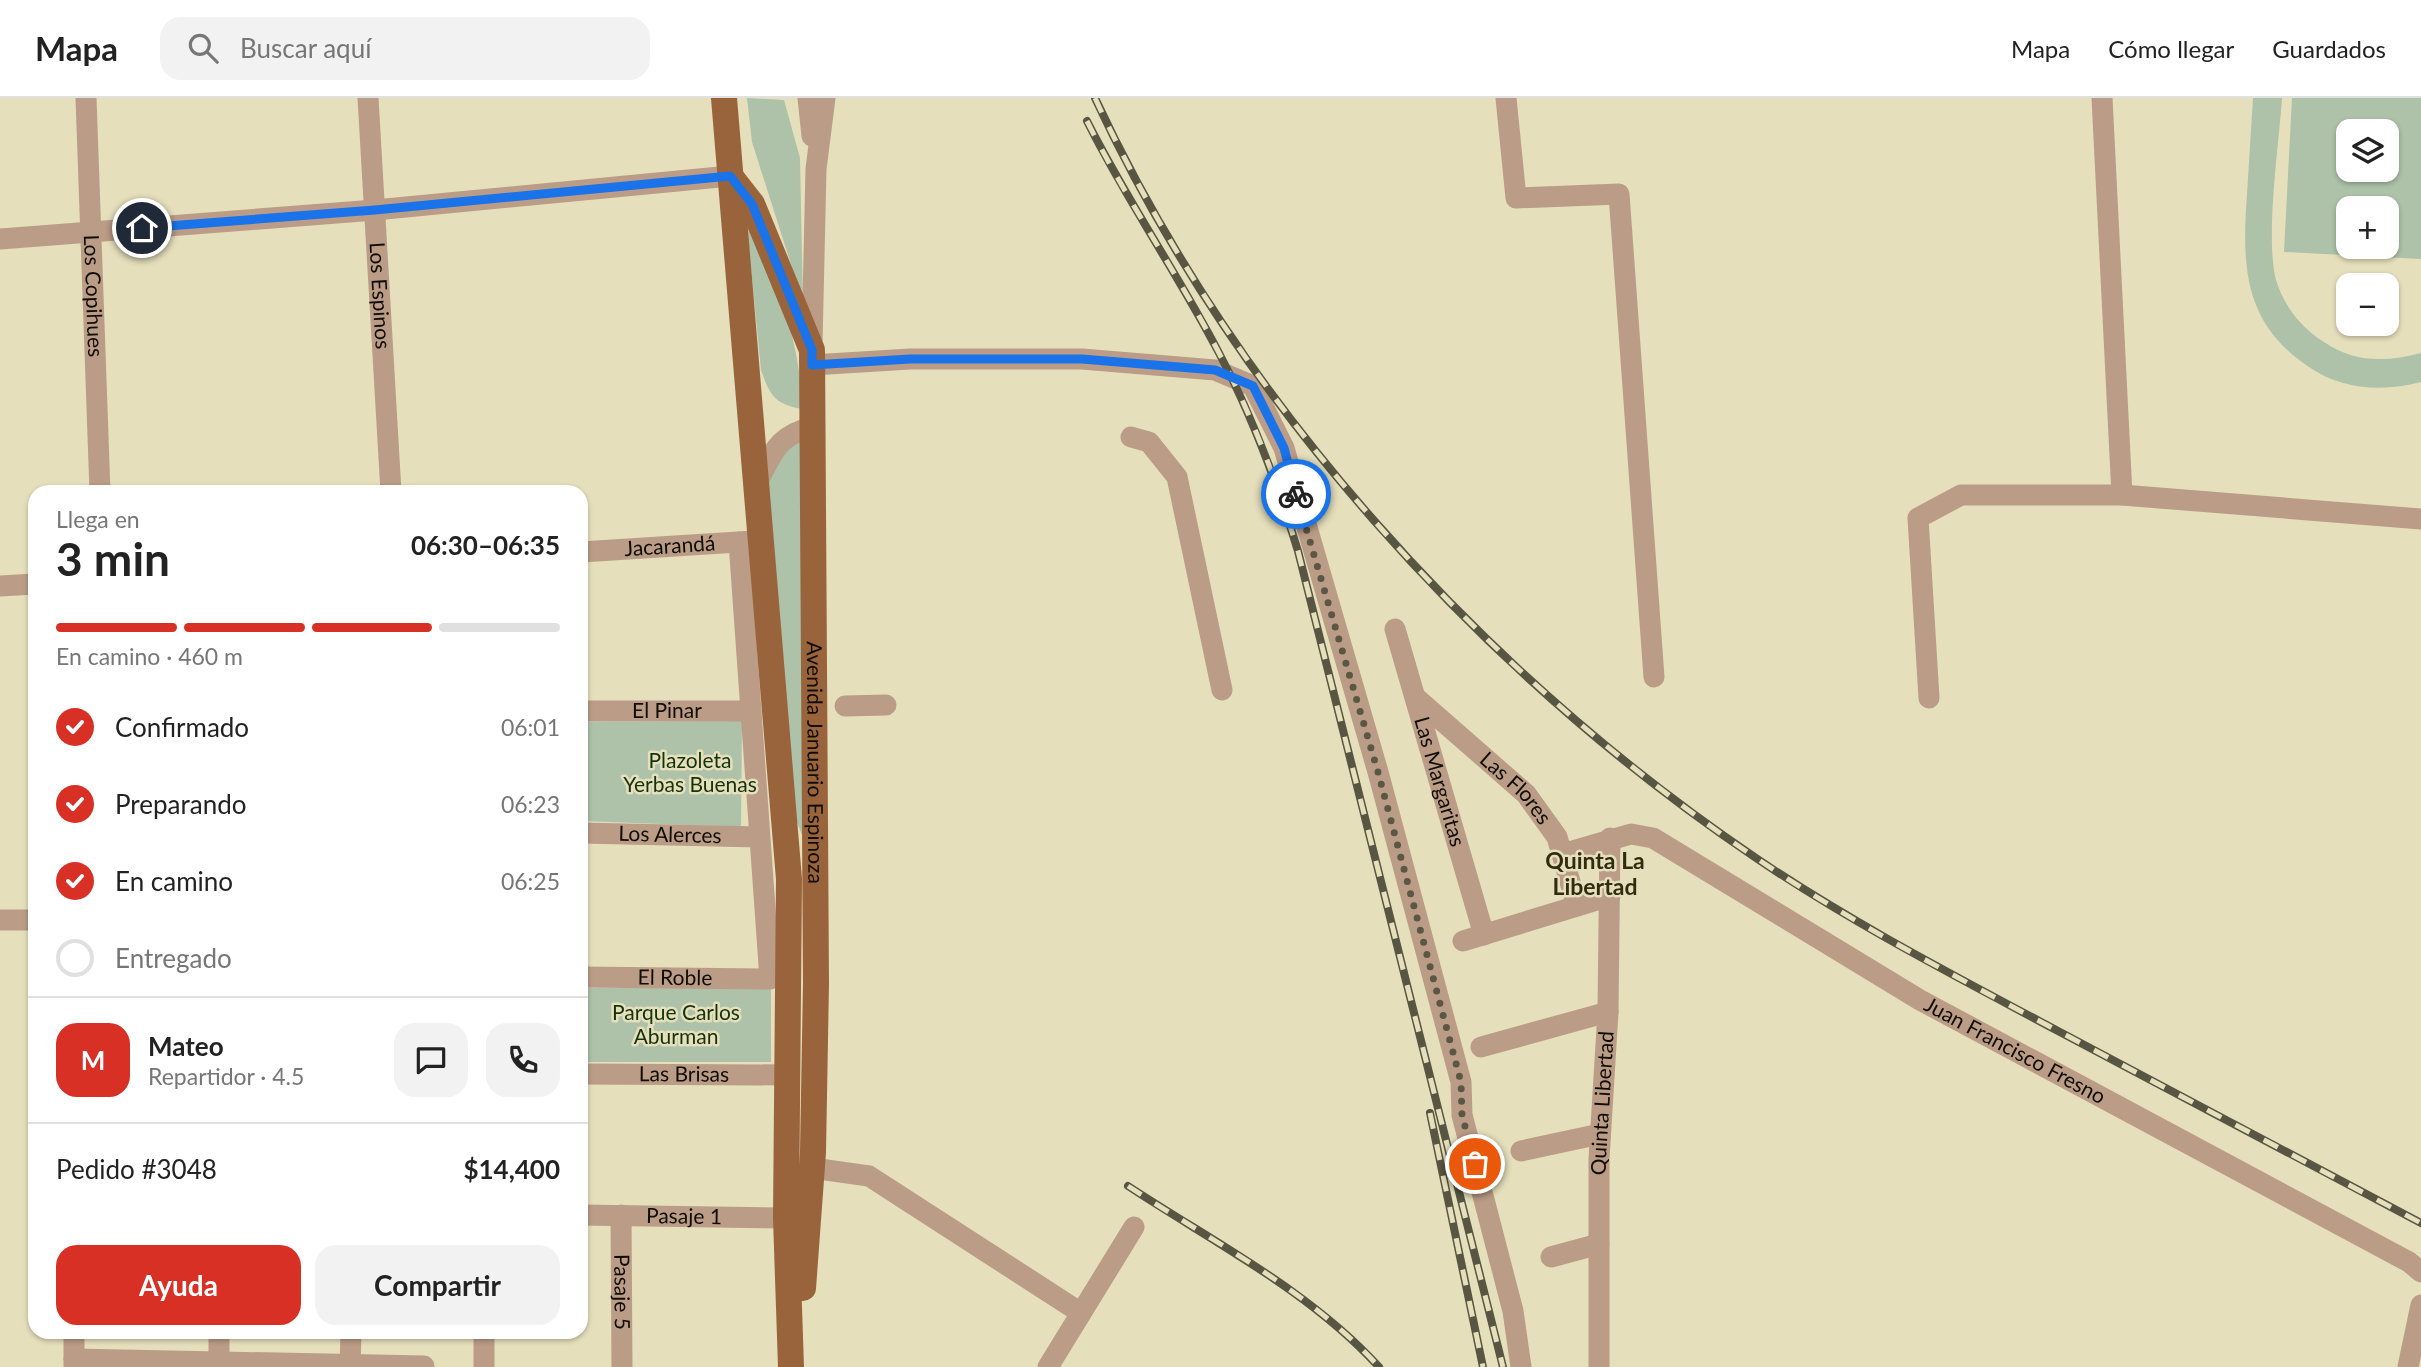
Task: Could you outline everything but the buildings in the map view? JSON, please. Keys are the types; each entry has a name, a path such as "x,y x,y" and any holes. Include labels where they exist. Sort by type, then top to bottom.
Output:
{"main road":[{"name":"Avenida Januario Espinoza","path":"724,98 758,481 750,541 790,918 786,1218 793,1367"},
{"name":"Avenida Januario Espinoza","path":"730,176 752,204 812,358 815,963 812,1168 793,1367"}],"street":[{"name":"Los Copihues","path":"86,98 100,485"},
{"name":"Los Espinos","path":"368,98 391,485"},
{"path":"808,98 816,169"},
{"path":"825,98 816,169 812,358 1082,359 1215,370 1253,386 1284,448 1378,772 1461,1082 1462,1115 1513,1311 1521,1367"},
{"path":"1506,98 1516,198 1619,194 1654,677"},
{"path":"2102,98 2122,495"},
{"path":"0,239 375,210 730,176"},
{"path":"758,481 779,443 795,431 813,427"},
{"path":"1131,437 1149,442 1177,477 1222,690"},
{"path":"1929,698 1918,518 1961,495 2122,495 2421,519"},
{"path":"750,541 751,711 759,837"},
{"name":"Jacarandá","path":"588,552 750,541"},
{"path":"0,586 28,584"},
{"name":"Las Margaritas","path":"1395,629 1415,697 1473,938 1577,906"},
{"name":"Las Flores","path":"1415,697 1526,794 1558,837 1577,906"},
{"path":"845,706 886,705"},
{"name":"El Pinar","path":"588,711 751,711"},
{"name":"Los Alerces","path":"588,833 759,837"},
{"name":"Juan Francisco Fresno","path":"1562,854 1610,838 1643,834 1662,842 1892,984 2409,1262 2421,1272"},
{"name":"El Roble","path":"588,977 770,979 759,837"},
{"name":"Quinta Libertad","path":"1599,1367 1601,1134 1608,1012 1610,838"},
{"path":"1577,906 1610,896"},
{"path":"790,918 798,940 815,963"},
{"path":"0,920 28,920"},
{"path":"1481,1047 1608,1012"},
{"name":"Las Brisas","path":"588,1074 788,1075"},
{"path":"1521,1150 1601,1134"},
{"path":"812,1168 869,1176 1082,1313"},
{"name":"Pasaje 1","path":"588,1215 786,1218"},
{"name":"Pasaje 5","path":"621,1215 622,1367"},
{"path":"1048,1367 1134,1227"},
{"path":"1551,1257 1599,1244"},
{"path":"2408,1367 2421,1306"},
{"path":"74,1339 74,1363 424,1366"},
{"path":"219,1339 219,1365"},
{"path":"350,1366 351,1339"},
{"path":"484,1339 484,1367"}],"green space":[{"path":"747,98 784,100 800,158 803,302 752,142"},
{"path":"2253,98 2282,98 2272,240 2276,280 2289,307 2301,323 2316,336 2347,354 2383,359 2421,353 2421,382 2392,387 2363,387 2322,375 2287,350 2271,332 2259,312 2251,291 2245,245"},
{"path":"2292,98 2421,98 2421,259 2399,258 2399,196 2336,196 2336,255 2284,252"},
{"path":"744,196 790,327 802,409 785,404 774,397 761,370"},
{"path":"801,438 805,843 796,819 768,480 782,452"},
{"name":"Plazoleta Yerbas Buenas","path":"742,721 741,827 588,821 588,722"},
{"name":"Parque Carlos Aburman","path":"588,988 771,988 771,1062 588,1062"}],"railway":[{"path":"1095,98 1153,210 1219,318 1293,422 1375,522 1463,615 1556,703 1654,784 1756,858 1829,905 1981,990 2421,1223"},
{"path":"1087,121 1219,353 1253,426 1282,500 1298,551 1503,1367"},
{"path":"1430,1113 1483,1367"},
{"path":"1128,1186 1292,1291 1352,1340 1379,1367"}],"way so far":[{"path":"1296,494 1378,772 1461,1082 1462,1115 1475,1164"}],"district":[{"name":"Quinta La Libertad","path":"1595,874"}],"route":[{"path":"142,228 375,210 730,176 752,204 812,350 812,365 910,359 1013,358 1082,359 1215,370 1253,386 1284,448 1296,494"}]}
